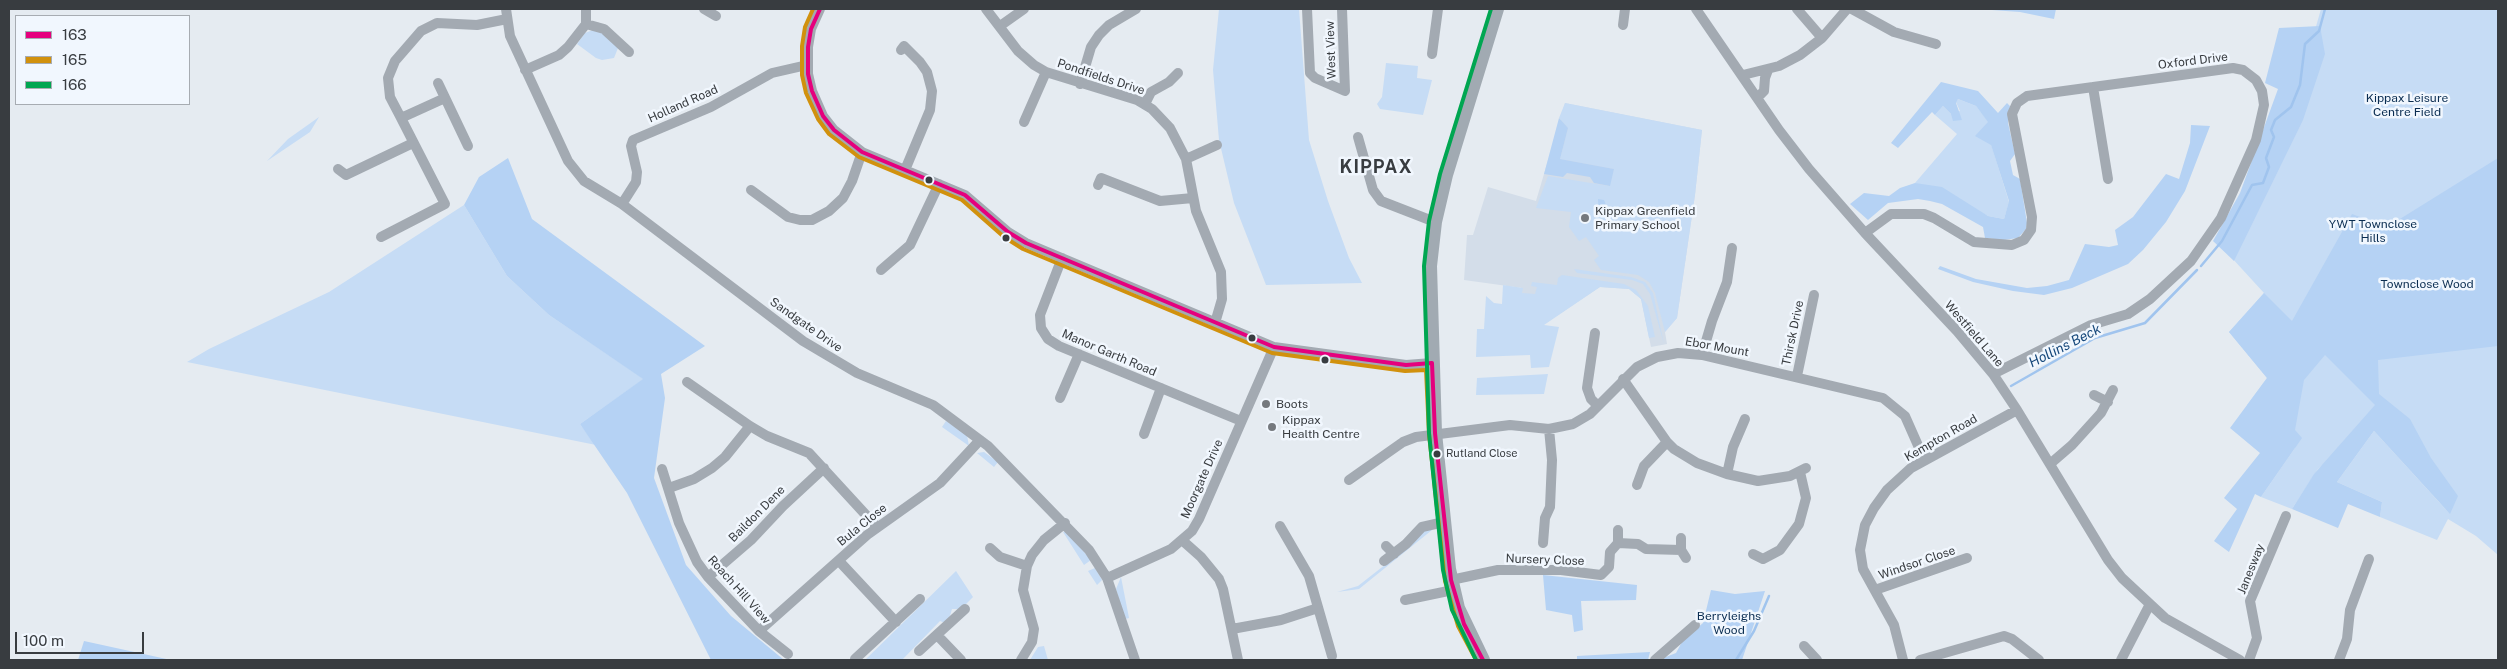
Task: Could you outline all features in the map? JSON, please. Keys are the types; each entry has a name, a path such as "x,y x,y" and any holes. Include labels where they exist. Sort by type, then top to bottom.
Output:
{"main road":[{"path":"1480,659 1464,624 1452,585 1435,434 1430,266 1435,222 1446,175 1497,9"}],"street":[{"path":"525,70 564,51 586,24 586,9"},
{"path":"704,9 716,16"},
{"path":"820,9 809,38 807,65 812,91 823,116 840,136 862,152 972,200 1017,238 1274,348 1348,356 1406,365 1432,363"},
{"name":"Pondfields Drive","path":"986,9 1018,51 1046,72 1145,104 1170,128 1186,159 1193,198 1222,279 1222,299 1214,323"},
{"path":"1000,26 1024,9"},
{"path":"1080,84 1091,47 1099,35 1109,25 1136,9"},
{"name":"West View","path":"1307,9 1310,73 1315,78 1345,91 1342,9"},
{"path":"1432,54 1438,9"},
{"path":"1623,26 1626,9"},
{"name":"Westfield Lane","path":"1696,9 1793,149 1865,234 1957,332 1993,374 2108,560 2135,593 2150,606 2186,630 2240,660"},
{"path":"1797,9 1822,38"},
{"path":"1743,75 1768,70 1800,55 1822,38 1847,9"},
{"path":"1852,9 1894,32 1936,44"},
{"path":"382,237 445,204 390,97 388,78 394,61 406,45 426,28 437,23 477,25 506,14"},
{"name":"Sandgate Drive","path":"506,14 510,36 525,70 568,161 584,181 622,204 803,341 857,373 933,405 980,440 1065,523 1089,550 1107,578 1135,660"},
{"path":"586,24 604,29 629,52"},
{"path":"901,50 904,46 920,62 930,78 932,91 930,110 905,170"},
{"name":"Holland Road","path":"622,204 636,182 636,162 631,149 634,140 712,107 772,73 807,65"},
{"name":"Oxford Drive","path":"1865,234 1891,214 1924,214 1974,242 2012,245 2024,240 2031,230 2032,217 2012,120 2014,108 2028,96 2238,68 2247,72 2259,84 2264,98 2264,111 2256,140 2243,174 2221,218 2191,261 2150,299 2128,314 2091,325 1993,374"},
{"path":"1758,97 1764,91 1768,70"},
{"path":"1024,122 1046,72"},
{"path":"1145,104 1151,92 1169,82 1178,73"},
{"path":"438,83 468,146"},
{"path":"2093,87 2108,179"},
{"path":"401,118 445,98"},
{"path":"1358,137 1373,190 1381,201 1435,222"},
{"path":"342,175 413,143"},
{"path":"1186,159 1217,145"},
{"path":"751,190 788,217 812,220 829,211 843,198 852,181 862,152"},
{"path":"1098,185 1101,178 1160,201 1193,198"},
{"path":"881,270 910,245 939,184"},
{"path":"1702,355 1712,321 1727,282 1732,248"},
{"name":"Manor Garth Road","path":"1062,258 1041,308 1040,321 1048,339 1079,354 1242,421"},
{"name":"Thirsk Drive","path":"1796,376 1814,295"},
{"path":"1594,333 1587,388 1591,399 1598,406"},
{"name":"Moorgate Drive","path":"1107,578 1171,549 1183,541 1199,519 1274,348"},
{"name":"Ebor Mount","path":"1435,434 1510,425 1550,429 1573,424 1598,406 1637,366 1657,357 1678,353 1702,355 1877,396 1889,402 1905,416 1924,459"},
{"path":"1060,398 1079,354"},
{"path":"1623,379 1668,442 1697,463 1728,474 1768,481 1803,470 1806,498 1800,524 1780,550 1763,559 1753,554"},
{"path":"687,382 767,436 804,449 824,468 877,527"},
{"path":"1144,434 1161,388"},
{"path":"2050,464 2072,445 2101,413 2114,390"},
{"path":"2094,396 2108,402"},
{"name":"Kempton Road","path":"1903,660 1894,626 1865,574 1861,544 1865,525 1874,508 1888,490 1911,468 1924,459 2017,410"},
{"path":"1728,474 1733,447 1745,420"},
{"path":"669,488 694,479 712,468 725,457 750,426"},
{"path":"1543,543 1545,518 1550,508 1552,460 1550,429"},
{"path":"1349,480 1403,442 1435,434"},
{"name":"Bula Close","path":"759,631 877,527 940,483 980,440"},
{"path":"1637,485 1644,466 1668,442"},
{"name":"Baildon Dene","path":"708,577 751,540 783,506 824,468"},
{"name":"Roach Hill View","path":"662,469 683,534 697,562 708,577 759,631 788,654"},
{"name":"Janesway","path":"2249,660 2257,638 2250,601 2286,516"},
{"path":"1384,561 1406,544 1422,527 1444,522"},
{"path":"1021,660 1032,642 1034,629 1024,590 1027,566 1032,555 1044,540 1065,523"},
{"path":"1280,526 1309,576 1332,656"},
{"name":"Nursery Close","path":"1452,585 1498,570 1561,570 1601,575 1609,567 1610,552 1618,543 1618,530"},
{"path":"1618,543 1638,544 1646,548 1683,554 1681,538"},
{"path":"1183,541 1201,557 1219,579 1238,660"},
{"path":"1386,546 1394,554"},
{"path":"990,548 1000,557 1027,566"},
{"name":"Windsor Close","path":"1875,590 1968,558"},
{"path":"2340,660 2347,639 2350,610 2369,559"},
{"path":"838,561 896,622"},
{"path":"1405,600 1452,585"},
{"path":"855,659 920,599"},
{"path":"2121,660 2150,606"},
{"path":"1232,629 1281,620 1318,608"},
{"path":"919,651 965,609"},
{"path":"1656,660 1694,625"},
{"path":"937,635 961,660"},
{"path":"1920,660 2004,636 2012,638 2038,660"},
{"path":"1804,646 1817,660"}],"shaded area":[{"name":"Kippax Greenfield Primary School","path":"1565,103 1702,130 1695,195 1677,318 1665,332 1667,344 1651,347 1641,299 1629,289 1600,287 1543,325 1518,321 1522,288 1464,280 1467,235 1473,235 1488,187 1536,201"}],"green space":[{"path":"1219,9 1299,9 1309,140 1328,201 1349,258 1362,283 1266,285 1234,203 1219,140 1213,70"},
{"path":"1978,9 2056,9 2054,19 2020,12"},
{"name":"YWT Townclose Hills","path":"2321,9 2498,9 2498,555 2476,536 2448,519 2437,540 2380,517 2382,502 2337,482 2374,431 2448,512 2375,423 2318,469 2292,509 2261,497 2295,448 2247,405 2267,378 2229,332 2264,293 2231,257 2311,44"},
{"path":"2320,26 2325,54 2303,120 2234,261 2213,241 2240,193 2278,89 2265,83 2279,28"},
{"path":"593,30 601,31 618,48 614,58 602,60 596,58 577,44 585,33"},
{"path":"1386,63 1418,66 1417,78 1432,80 1423,115 1380,109 1377,104 1382,97"},
{"path":"1941,82 1978,91 1998,113 2007,103 2010,106 2008,123 2015,154 2010,161 2013,175 2020,179 2027,223 2026,229 2018,238 2003,240 1985,238 1983,227 1942,204 1930,201 1918,199 1888,203 1868,220 1850,204 1864,193 1889,196 1900,188 1915,183 1942,187 1988,216 2004,219 2009,201 1991,145 1975,136 1988,122 1976,106 1958,99 1956,103 1962,120 1953,121 1951,114 1943,106 1935,115 1932,112 1898,148 1891,143"},
{"path":"1958,99 1976,106 1989,122 1991,144 2009,202 2004,219 1988,216 1915,183 1957,134 1935,115 1943,106 1951,114 1960,111 1956,102"},
{"path":"1565,103 1702,130 1695,195 1677,318 1665,332 1655,293 1649,282 1638,275 1601,270 1594,260 1599,256 1586,237 1579,241 1569,227 1571,212 1536,208 1548,176 1609,186 1614,169 1560,159 1568,128 1559,118"},
{"path":"319,117 310,132 267,161 288,139"},
{"path":"1559,118 1568,128 1560,159 1614,169 1610,186 1594,183 1590,177 1567,173 1563,177 1544,174"},
{"path":"2191,125 2210,126 2185,191 2166,222 2143,250 2128,264 2072,288 2044,295 2013,291 1973,282 1938,269 1940,266 1976,279 2027,288 2047,286 2069,280 2085,244 2109,247 2118,245 2115,230 2133,217 2166,174 2179,179 2190,143"},
{"path":"508,158 532,219 705,346 661,374 665,398 654,478 686,565 731,616 784,660 711,660 627,493 580,424 643,379 549,315 507,276 464,205 479,177"},
{"name":"Townclose Wood","path":"2498,158 2498,346 2378,360 2379,394 2410,419 2431,458 2458,496 2450,514 2374,431 2337,482 2382,502 2380,517 2348,504 2338,528 2292,509 2314,474 2375,405 2325,355 2304,380 2295,430 2302,438 2261,497 2255,494 2229,552 2214,541 2237,509 2224,498 2260,453 2230,428 2267,378 2229,332 2264,293 2292,321 2352,214 2387,227"},
{"path":"1598,199 1604,200 1611,217 1599,216"},
{"path":"464,205 507,276 549,315 644,379 580,424 596,445 187,362 209,349 329,292"},
{"path":"1574,269 1631,277 1645,282 1653,293 1664,344 1650,294 1643,284 1632,280 1577,273"},
{"path":"1562,275 1624,284 1636,290 1648,306 1655,337 1649,338 1641,299 1629,289 1600,287 1544,325 1559,327 1549,367 1531,368 1530,355 1476,357 1477,329 1484,329 1486,296 1494,303 1502,304 1503,285 1523,288 1522,293 1535,294 1537,287 1531,286 1532,282 1557,285 1558,278"},
{"path":"1548,374 1544,394 1476,395 1477,378"},
{"path":"946,421 967,435 969,446 942,427"},
{"path":"984,452 998,462 994,467 977,453"},
{"path":"1432,528 1432,530 1359,589 1337,592 1358,586 1409,546 1421,532"},
{"path":"1063,532 1067,532 1091,560 1084,565"},
{"path":"1095,568 1102,580 1097,585 1088,571"},
{"path":"956,571 973,597 961,609 952,609 949,619 945,623 940,621 902,660 865,660"},
{"path":"1543,575 1637,585 1636,600 1581,601 1583,630 1574,632 1572,615 1546,610"},
{"path":"1121,577 1129,618 1125,619 1116,589"},
{"name":"Berryleighs Wood","path":"1711,590 1735,594 1765,591 1742,660 1658,660 1676,653 1683,640 1703,623"},
{"path":"84,641 171,660 78,660"},
{"path":"1044,646 1048,660 1030,660 1038,647"},
{"path":"1650,652 1648,660 1577,660 1577,656"}],"waterway":[{"name":"Hollins Beck","path":"2201,266 2222,241 2252,185 2263,183 2269,167 2266,158 2274,137 2271,130 2275,120 2291,107 2300,85 2305,44 2319,31 2325,9"},
{"name":"Hollins Beck","path":"2011,386 2095,338 2145,323 2197,270"},
{"name":"Hollins Beck","path":"1736,660 1754,631 1769,596"}],"transit line":[{"name":"165","path":"813,9 805,27 802,46 802,75 806,93 818,119 829,134 859,157 962,200 1004,237 1023,249 1272,353 1405,371 1426,370 1429,434 1445,581 1458,626 1476,660"},
{"name":"163","path":"820,9 811,29 808,47 808,74 812,91 823,116 834,130 862,152 965,195 1008,232 1026,243 1274,347 1406,365 1432,363"},
{"name":"166","path":"1476,660 1452,610 1443,570 1429,433 1424,266 1429,221 1440,174 1491,9"},
{"name":"163","path":"1432,363 1435,433 1451,580 1464,624 1483,660"}],"place":[{"name":"Kippax Greenfield Primary School","path":"1585,218"},
{"name":"Boots","path":"1266,404"},
{"name":"Kippax Health Centre","path":"1272,427"},
{"name":"Rutland Close","path":"1437,454"}],"district":[{"name":"KIPPAX","path":"1376,167"}],"park label":[{"name":"Kippax Leisure Centre Field","path":"2407,105"}]}
